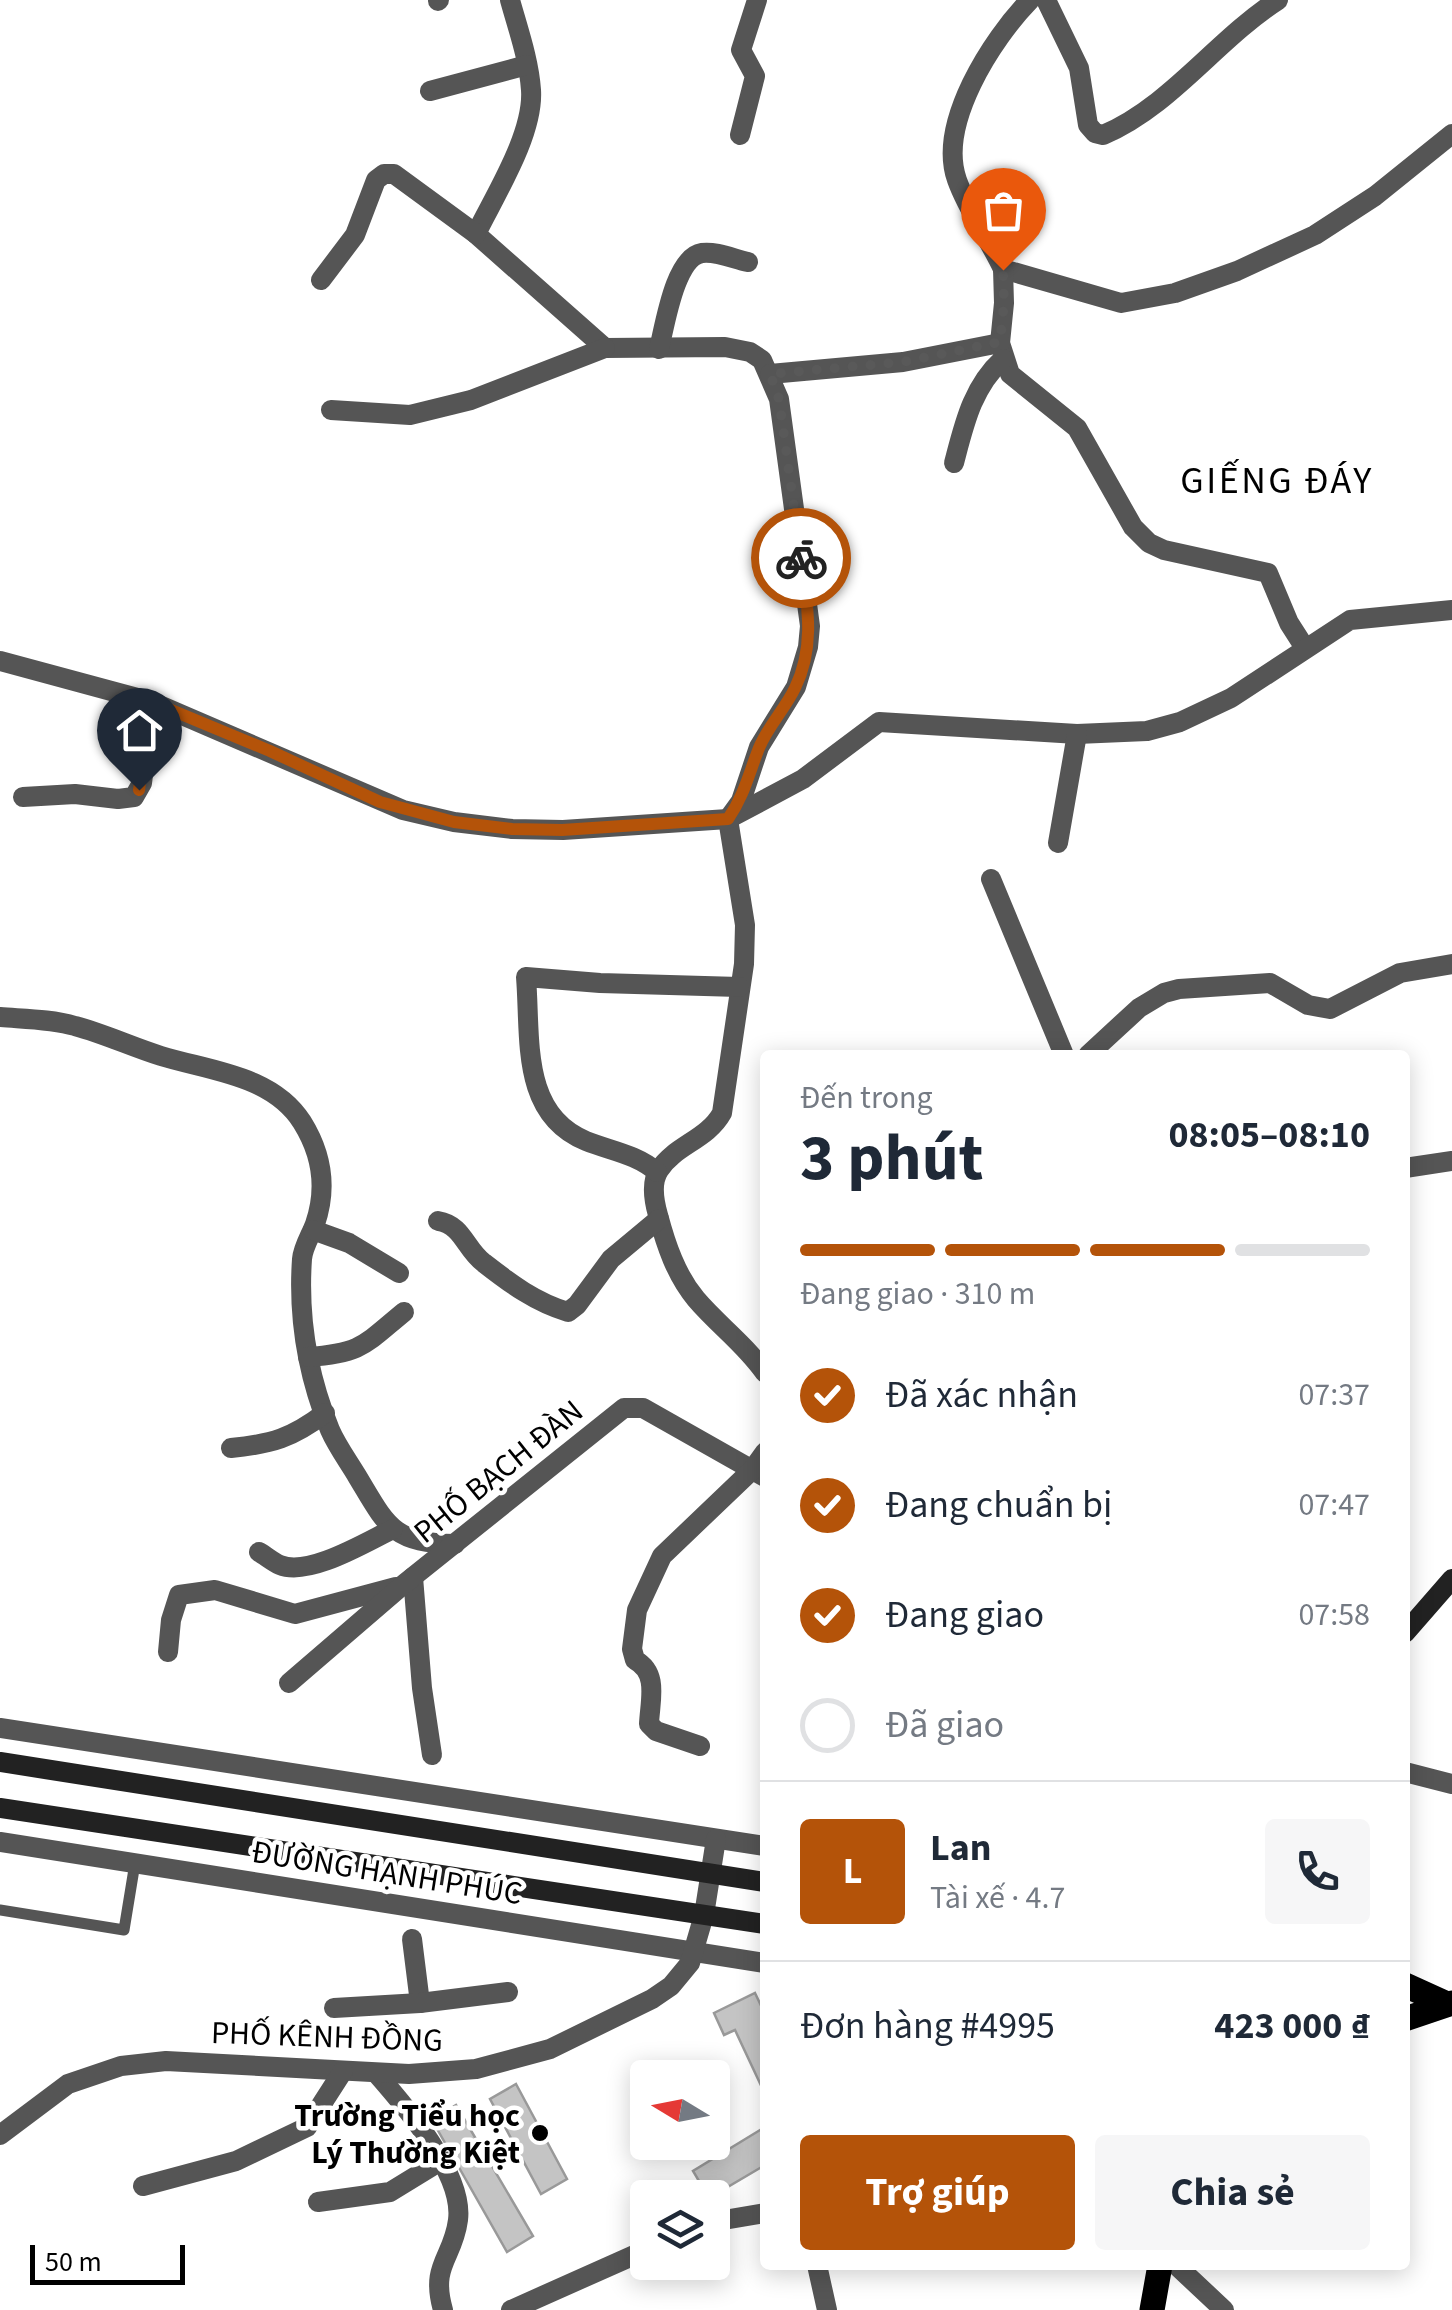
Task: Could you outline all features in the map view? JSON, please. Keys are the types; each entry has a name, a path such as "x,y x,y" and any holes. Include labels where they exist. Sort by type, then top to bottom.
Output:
{"main road":[{"path":"1410,1627 1452,1579"},
{"name":"ĐƯỜNG HẠNH PHÚC","path":"0,1762 760,1881"},
{"name":"ĐƯỜNG HẠNH PHÚC","path":"0,1808 760,1923"},
{"path":"1410,1987 1450,2004"},
{"path":"1410,2017 1450,2004"},
{"path":"1152,2310 1159,2270"}],"street":[{"path":"476,234 509,168 526,123 532,93 510,0"},
{"path":"740,135 755,76 740,50 757,0"},
{"path":"1030,0 984,64 965,98 954,135 955,176 1003,270 1002,351 1010,374 1077,428 1133,526 1149,543 1164,550 1268,573 1289,623 1305,648"},
{"path":"1046,0 1079,68 1088,125 1095,134 1102,135 1172,89 1244,23 1278,0"},
{"path":"430,91 528,66"},
{"path":"1003,270 1121,302 1175,293 1237,271 1314,236 1376,196 1452,134"},
{"path":"322,280 355,235 376,180 384,174 394,174 476,234 605,348"},
{"path":"659,349 680,271 689,258 711,253 748,262"},
{"path":"331,410 410,416 471,400 605,348 740,349 762,360 770,374 782,418 810,626 808,647 796,688 767,732 741,801 728,819 745,926 722,1113 708,1132 680,1150 657,1172 654,1190 670,1253 695,1298 760,1366"},
{"path":"770,374 1002,351"},
{"path":"954,463 973,400 1002,351"},
{"path":"0,661 152,702 380,802 454,822 552,830 728,819 802,779 879,722 1130,734 1180,722 1231,698 1350,620 1452,610"},
{"path":"23,797 134,797 142,783 152,702"},
{"path":"1058,843 1077,734"},
{"path":"990,879 1062,1050"},
{"path":"1093,1050 1138,1008 1179,989 1265,982 1308,1005 1330,1009 1400,973 1452,964"},
{"path":"657,1172 636,1158 572,1134 544,1109 536,1091 526,978 740,987"},
{"path":"0,1017 78,1027 249,1081 281,1098 305,1126 322,1172 323,1192 302,1254 302,1316 308,1357 330,1432 393,1530 408,1539 454,1544"},
{"path":"1410,1167 1452,1161"},
{"path":"438,1221 458,1228 480,1260 527,1296 568,1312 577,1306 610,1260 659,1219"},
{"path":"313,1230 349,1242 399,1273"},
{"path":"308,1357 360,1348 404,1312"},
{"name":"PHỐ BẠCH ĐÀN","path":"289,1684 409,1580 624,1408 644,1408 759,1474"},
{"path":"231,1448 264,1445 296,1435 325,1413"},
{"path":"700,1746 656,1731 649,1724 652,1675 635,1660 632,1649 637,1610 662,1556 759,1474"},
{"path":"259,1552 281,1566 297,1568 325,1562 393,1530"},
{"path":"168,1652 179,1596 215,1590 295,1614 409,1580 432,1755"},
{"path":"0,1728 760,1845"},
{"path":"1410,1773 1452,1784"},
{"path":"694,1951 716,1839"},
{"name":"ĐƯỜNG HẠNH PHÚC","path":"0,1842 760,1962"},
{"path":"412,1939 420,2003"},
{"name":"PHỐ KÊNH ĐỒNG","path":"0,2135 68,2084 121,2066 166,2061 376,2072 476,2069 550,2050 671,1986 690,1963 694,1951"},
{"path":"334,2008 508,1992"},
{"path":"143,2186 236,2161 307,2127 343,2071"},
{"path":"376,2072 422,2126 458,2202 458,2221 438,2277 443,2310"},
{"path":"318,2202 390,2192 439,2162"},
{"path":"730,2219 760,2214"},
{"path":"511,2310 630,2257"},
{"path":"817,2270 827,2310"},
{"path":"1181,2270 1224,2310"}],"lane":[{"path":"0,1910 124,1930 135,1863"}],"building":[{"path":"755,1993 760,2004 760,2083 735,2030 724,2035 714,2013"},
{"path":"516,2084 567,2179 541,2194 490,2099"},
{"path":"456,2105 533,2236 507,2252 432,2120"},
{"path":"760,2130 760,2168 730,2186 730,2180 698,2180 693,2171 711,2160 730,2160 730,2148"}],"way so far":[{"path":"801,558 779,399 770,374 903,362 1000,342 1003,270"}],"place":[{"name":"Trường Tiểu học Lý Thường Kiệt","path":"540,2133"}],"district":[{"name":"GIẾNG ĐÁY","path":"1277,480"}],"route":[{"path":"139,790 152,702 380,802 454,822 562,830 728,819 741,801 767,732 796,688 803,669 810,626 801,558"}]}
